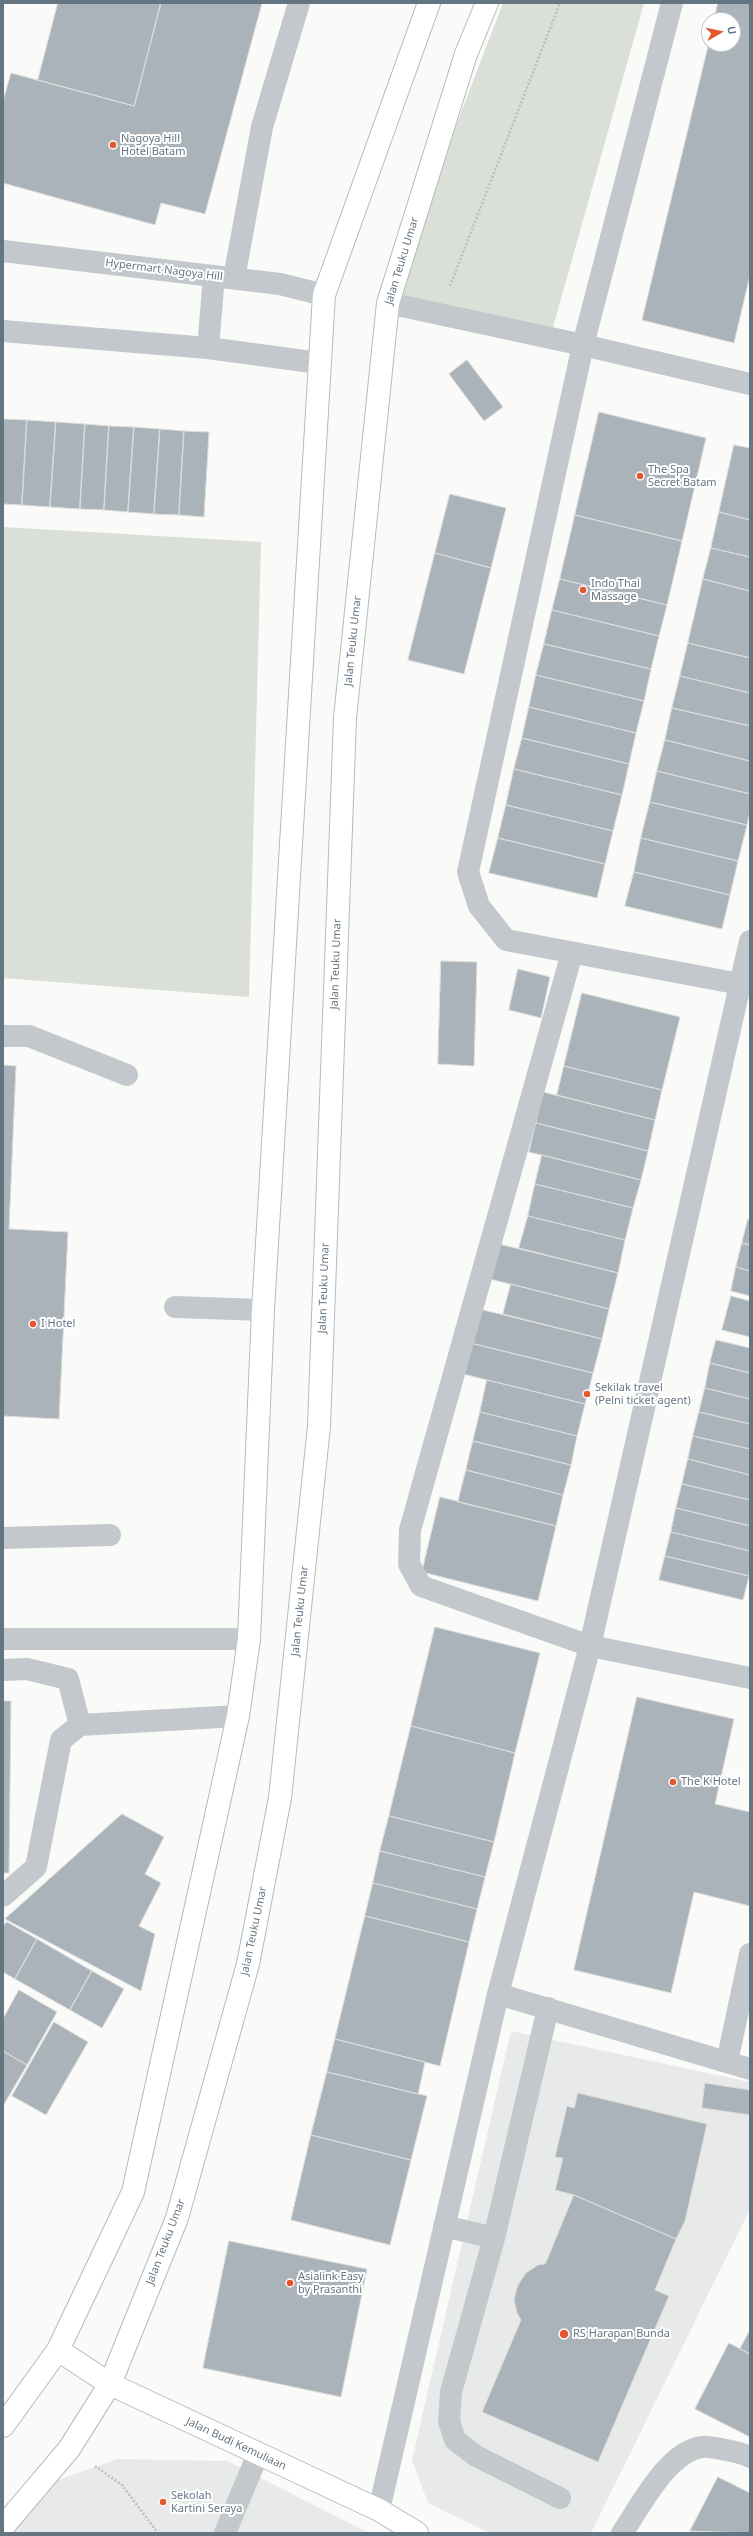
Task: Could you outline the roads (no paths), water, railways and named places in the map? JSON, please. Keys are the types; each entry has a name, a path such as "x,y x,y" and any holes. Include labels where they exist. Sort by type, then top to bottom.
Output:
{"main road":[{"path":"3,2426 58,2350 134,2192 238,1716 249,1639 263,1310 324,295 429,3"},
{"name":"Jalan Teuku Umar","path":"3,2527 69,2450 110,2384 177,2218 248,1964 280,1798 319,1426 345,718 388,303 466,54 487,3"},
{"name":"Jalan Budi Kemuliaan","path":"58,2350 110,2384 379,2510 417,2533"}],"street":[{"path":"208,348 224,277 262,127 299,3"},
{"path":"672,3 583,345 468,872 479,906 506,940 740,984"},
{"name":"Hypermart Nagoya Hill","path":"3,251 280,284 324,295"},
{"path":"388,303 583,345 750,384"},
{"path":"3,331 208,348 319,363"},
{"path":"379,2510 498,1994 590,1646 750,941"},
{"path":"572,953 410,1530 409,1564 421,1586 590,1646 750,1678"},
{"path":"3,1036 29,1036 127,1075"},
{"path":"175,1307 263,1310"},
{"path":"3,1538 110,1535"},
{"path":"3,1639 249,1639"},
{"path":"3,1670 27,1669 68,1679 80,1725"},
{"path":"3,1896 36,1868 61,1740 80,1725 238,1716"},
{"path":"727,2062 750,1954"},
{"path":"498,1994 750,2069"},
{"path":"548,2008 494,2238 451,2392 449,2421 455,2440 476,2456 560,2498"},
{"path":"444,2226 494,2238"},
{"path":"622,2533 674,2460 688,2451 703,2447 741,2452 750,2457"},
{"path":"225,2533 258,2454"}],"place":[{"name":"Nagoya Hill Hotel Batam","path":"113,145"},
{"name":"The Spa Secret Batam","path":"640,476"},
{"name":"Indo Thai Massage","path":"583,590"},
{"name":"I Hotel","path":"33,1324"},
{"name":"Sekilak travel (Pelni ticket agent)","path":"587,1394"},
{"name":"The K Hotel","path":"673,1782"},
{"name":"Asialink Easy by Prasanthi","path":"290,2283"},
{"name":"RS Harapan Bunda","path":"564,2334"},
{"name":"Sekolah Kartini Seraya","path":"163,2502"}]}
